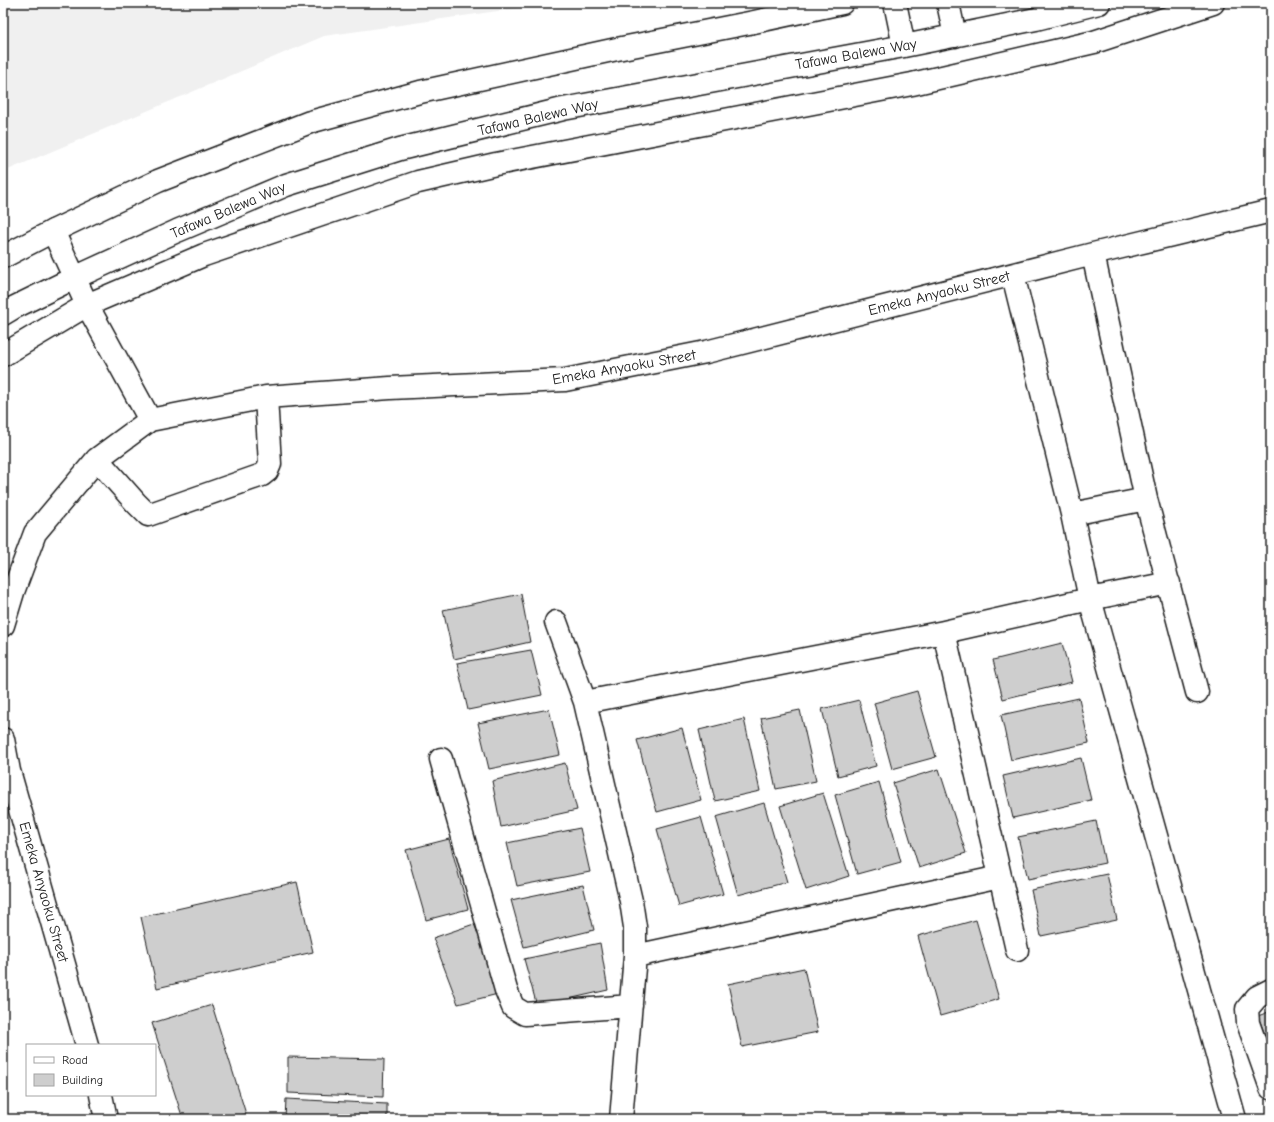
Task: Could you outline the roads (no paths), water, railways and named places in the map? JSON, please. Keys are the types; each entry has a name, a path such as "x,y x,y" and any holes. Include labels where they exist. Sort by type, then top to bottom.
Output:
{"street":[{"path":"3,257 158,181 310,122 420,92 617,48 754,22 842,3"},
{"path":"894,3 904,46"},
{"path":"948,3 955,36"},
{"name":"Tafawa Balewa Way","path":"3,314 74,278 177,231 286,185 400,149 563,109 955,36 1036,19 1099,3"},
{"path":"3,355 87,305 204,255 418,182 511,161 912,84 1094,42 1213,3"},
{"name":"Emeka Anyaoku Street","path":"3,625 13,592 36,533 97,459 150,420 266,397 390,388 565,380 706,352 1093,254 1271,211"},
{"path":"53,232 87,305 150,420"},
{"path":"1093,254 1146,499 1197,692"},
{"path":"1013,274 1072,514 1090,599 1235,1119"},
{"path":"97,459 148,516 262,475 267,471 270,464 266,397"},
{"path":"1072,514 1146,499"},
{"path":"585,702 944,632 1168,583"},
{"path":"556,622 585,702 631,902 635,927 635,956 621,1119"},
{"path":"944,632 1017,950"},
{"name":"Emeka Anyaoku Street","path":"3,739 9,770 87,1044"},
{"path":"441,759 506,990 513,1007 525,1014 630,1006"},
{"path":"635,956 1000,877"},
{"path":"1271,990 1257,997 1247,1009 1248,1022 1271,1088"},
{"path":"101,1096 106,1119"}]}
